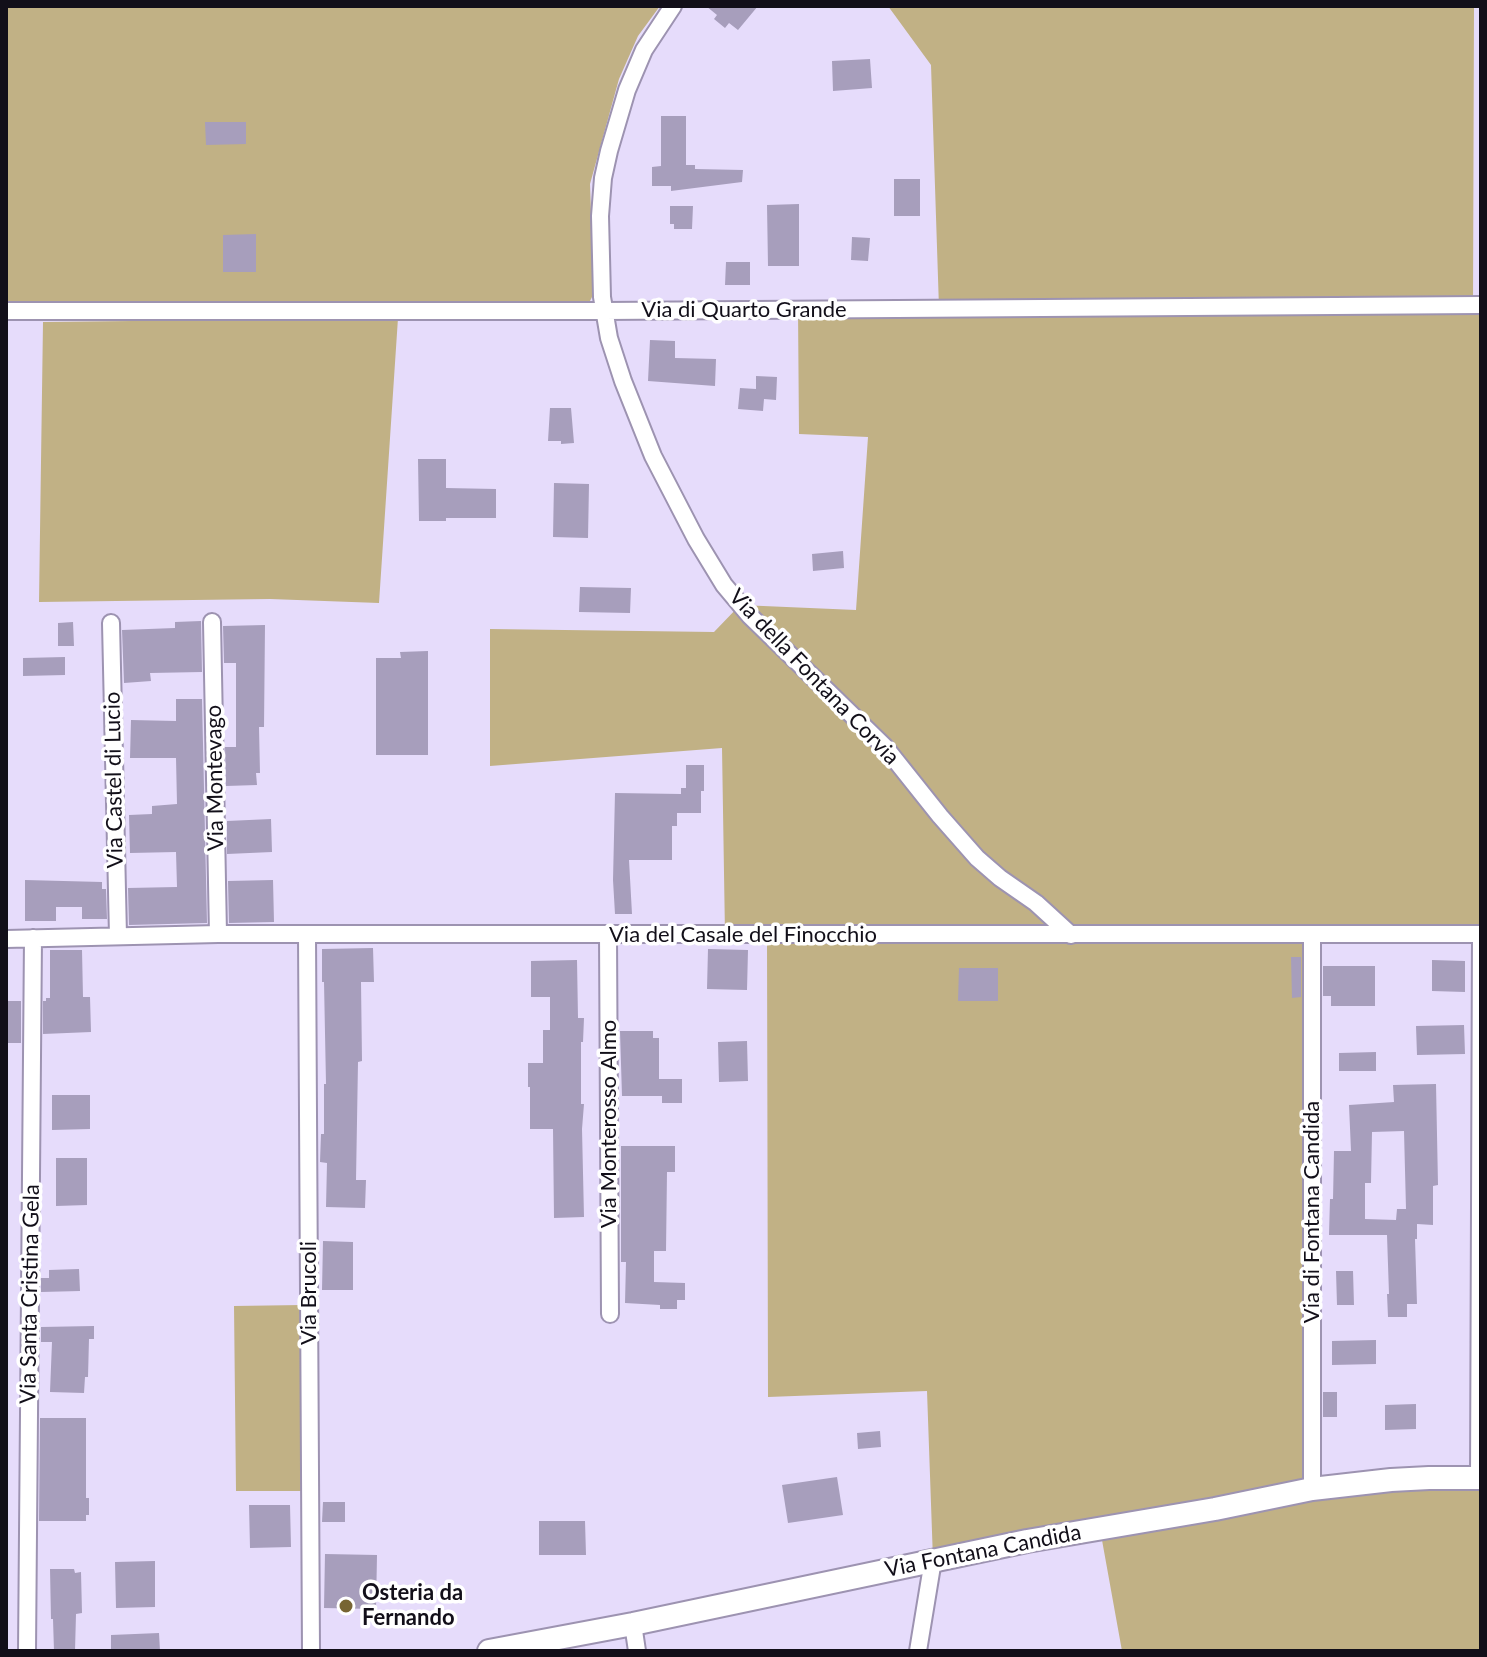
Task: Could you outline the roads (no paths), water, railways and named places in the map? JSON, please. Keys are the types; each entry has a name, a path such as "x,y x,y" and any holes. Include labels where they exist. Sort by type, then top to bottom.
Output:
{"main road":[{"name":"Via Fontana Candida","path":"489,1651 1027,1541 1312,1489 1391,1480 1480,1478"}],"street":[{"name":"Via della Fontana Corvia","path":"673,6 633,73 609,151 600,216 601,277 609,338 653,456 682,514 724,585 759,627 885,747 972,853 1071,935"},
{"name":"Via di Quarto Grande","path":"6,311 604,311 1481,305"},
{"name":"Via Montevago","path":"212,622 218,934"},
{"name":"Via Castel di Lucio","path":"111,623 118,936"},
{"name":"Via del Casale del Finocchio","path":"6,939 218,934 1481,934"},
{"name":"Via Monterosso Almo","path":"608,934 610,1314"},
{"name":"Via di Fontana Candida","path":"1312,934 1312,1489"},
{"path":"1480,1478 1481,934"},
{"name":"Via Brucoli","path":"307,935 311,1651"},
{"name":"Via Santa Cristina Gela","path":"27,1651 33,938"},
{"path":"918,1651 933,1560"},
{"path":"633,1624 637,1651"}],"place":[{"name":"Osteria da Fernando","path":"346,1606"}]}
